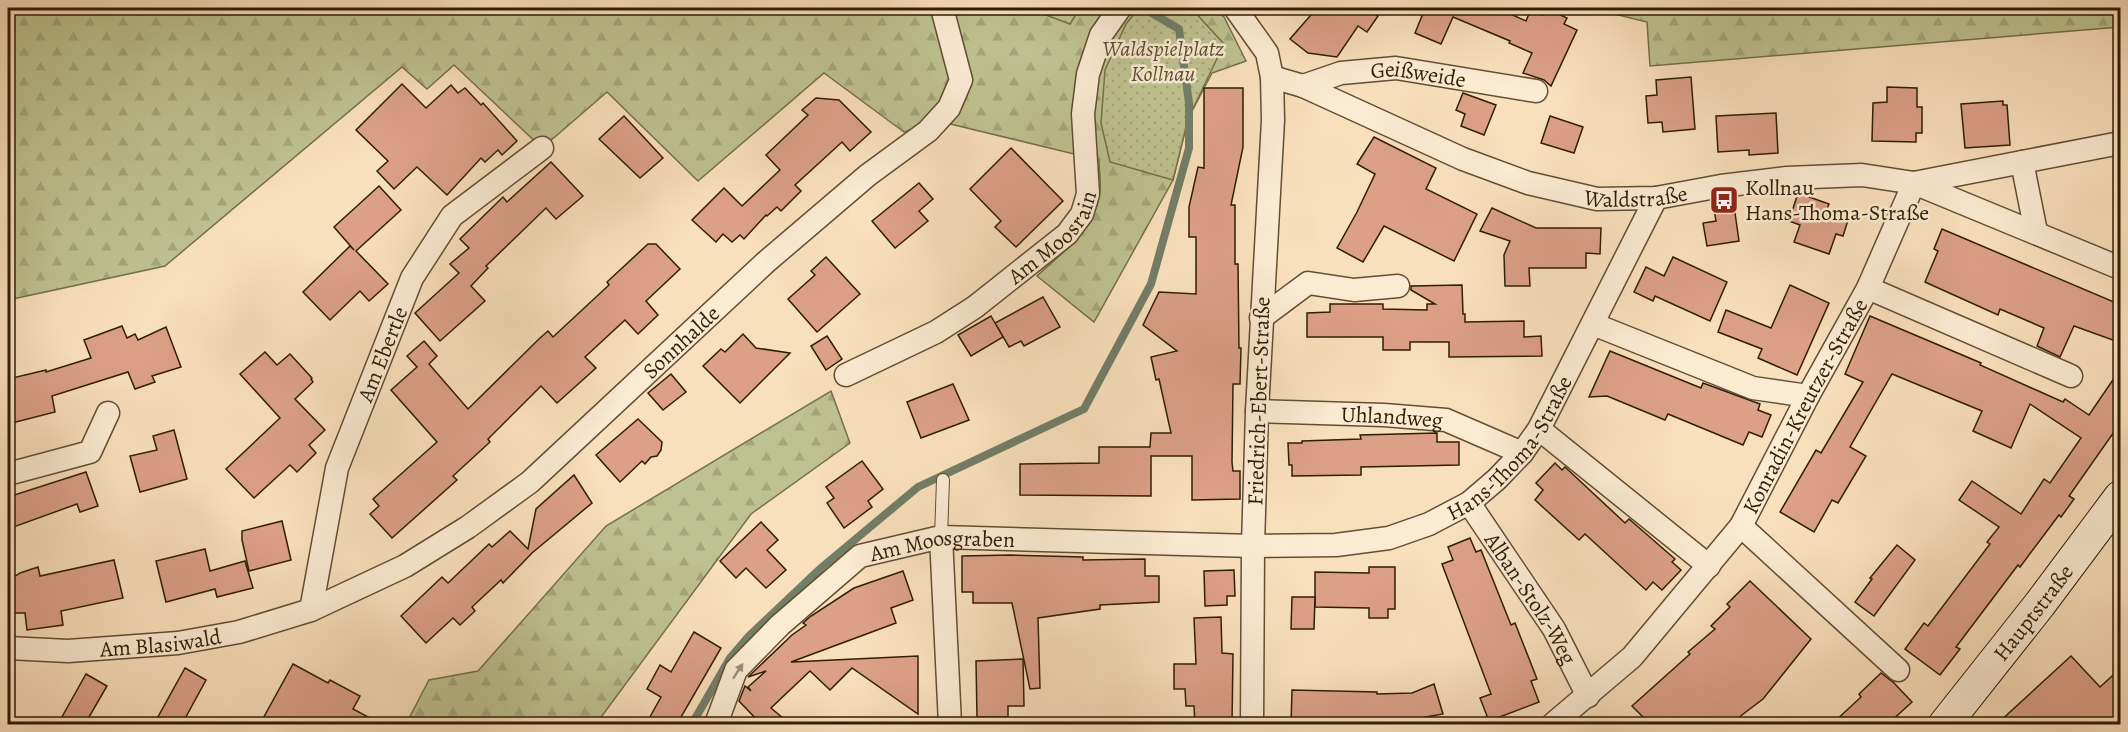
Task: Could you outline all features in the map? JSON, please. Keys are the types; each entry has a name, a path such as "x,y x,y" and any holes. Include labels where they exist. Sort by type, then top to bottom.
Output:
{"street":[{"name":"Sonnhalde","path":"311,610 405,566 468,527 530,482 766,262 868,175 928,131 949,108 961,80 942,8"},
{"name":"Am Moosrain","path":"846,375 936,332 975,307 1067,234 1082,214 1088,194 1083,114 1088,75 1101,35 1120,8"},
{"path":"1235,8 1267,53 1272,77"},
{"name":"Geißweide","path":"1303,86 1341,73 1396,68 1536,91"},
{"name":"Waldstraße","path":"1272,77 1303,86 1463,159 1528,183 1597,199 1656,198 1721,186 1787,178 1862,175 1914,183 2121,268"},
{"name":"Friedrich-Ebert-Straße","path":"1252,724 1253,546 1257,411 1273,120 1272,77"},
{"path":"1914,183 2121,143"},
{"name":"Am Ebertle","path":"311,610 337,468 412,278 452,216 542,148"},
{"path":"2022,162 2036,232"},
{"name":"Konradin-Kreutzer-Straße","path":"1553,724 1632,657 1741,526 1808,396 1868,288 1914,183"},
{"name":"Hans-Thoma-Straße","path":"1253,546 1336,545 1389,538 1429,524 1469,503 1497,479 1539,429 1656,198"},
{"path":"1261,318 1308,283 1354,290 1398,286"},
{"name":"Konradin-Kreutzer-Straße","path":"1868,288 2071,376"},
{"path":"1593,324 1753,388 1808,396"},
{"name":"Uhlandweg","path":"1257,411 1384,415 1446,420 1521,453"},
{"path":"8,474 90,452 108,413"},
{"path":"1539,429 1709,566"},
{"name":"Hauptstraße","path":"1945,724 2121,497"},
{"name":"Alban-Stolz-Weg","path":"1469,503 1554,629 1588,696"},
{"name":"Konradin-Kreutzer-Straße","path":"1741,526 1898,670"},
{"path":"941,537 950,724"},
{"name":"Am Moosgraben","path":"716,724 736,670 780,625 860,556 941,537 1253,546"},
{"name":"Am Blasiwald","path":"8,648 68,651 178,643 239,632 311,610"}],"lane":[{"path":"941,537 943,480"}],"green space":[{"path":"8,8 1211,8 1224,17 1246,61 1212,73 1188,119 1173,180 1094,322 1037,276 1075,241 1090,221 1100,193 1099,160 938,121 904,132 824,73 698,181 607,92 542,148 454,65 427,89 402,67 165,266 8,300"},
{"name":"Waldspielplatz Kollnau","path":"1027,8 1080,8 1070,24"},
{"name":"Waldspielplatz Kollnau","path":"1139,8 1191,8 1224,44 1188,119 1173,180 1110,162 1101,123 1105,70 1126,24"},
{"path":"1590,8 2120,8 2120,27 1650,66 1647,22"},
{"path":"831,391 850,443 751,514 596,724 406,724 429,680 478,671 606,526"}],"building":[{"path":"1317,8 1370,8 1368,10 1378,16 1367,32 1358,26 1337,57 1308,53 1290,39"},
{"path":"1430,8 1497,8 1526,21 1531,9 1543,15 1546,8 1567,18 1564,24 1577,30 1551,86 1544,80 1523,73 1532,53 1453,17 1441,44 1415,33 1424,11 1431,14 1433,9"},
{"path":"1691,77 1695,129 1663,132 1662,122 1648,123 1646,96 1657,95 1656,80"},
{"path":"402,84 426,108 451,85 458,93 465,88 481,105 483,103 517,141 502,155 498,150 485,162 481,158 447,195 417,167 394,189 377,171 388,161 356,130"},
{"path":"1887,87 1917,88 1917,107 1922,107 1922,133 1916,133 1916,142 1872,141 1873,103 1887,102"},
{"path":"1204,88 1243,88 1243,147 1231,205 1235,205 1235,264 1238,264 1239,348 1241,348 1240,384 1233,384 1232,462 1233,471 1240,471 1240,499 1192,500 1192,456 1151,456 1151,496 1020,495 1020,464 1099,463 1099,447 1150,447 1151,433 1171,433 1159,379 1156,380 1151,357 1177,351 1143,325 1159,292 1196,294 1196,237 1189,237 1189,207 1198,167 1204,168"},
{"path":"1463,93 1496,105 1484,135 1461,126 1465,114 1456,110"},
{"path":"816,98 839,100 871,132 850,151 842,142 795,185 801,191 781,211 777,207 766,215 744,239 740,235 732,242 723,234 716,242 692,220 724,188 742,206 780,170 766,155 808,115 802,110"},
{"path":"2003,101 2003,105 2007,105 2010,145 1965,148 1961,104"},
{"path":"1776,113 1778,153 1749,155 1749,150 1718,152 1716,116"},
{"path":"624,116 663,158 640,178 599,139"},
{"path":"1550,116 1583,127 1574,153 1541,143"},
{"path":"1374,137 1436,168 1426,189 1477,214 1454,261 1384,226 1363,262 1337,248 1375,174 1357,164"},
{"path":"1011,148 1063,201 1016,247 995,227 1001,221 970,189"},
{"path":"551,162 583,196 556,219 546,208 486,266 488,268 471,286 485,301 440,341 415,313 459,273 450,264 469,248 460,239 503,197 507,202"},
{"path":"919,183 933,199 919,211 928,221 895,248 872,221"},
{"path":"379,186 401,210 356,251 388,284 369,301 360,291 330,320 303,292 350,246 354,250 334,227"},
{"path":"1798,193 1829,204 1827,209 1849,217 1843,236 1836,234 1829,254 1794,242 1800,225 1789,221"},
{"path":"1734,206 1739,241 1707,246 1703,223 1716,221 1714,209"},
{"path":"1492,208 1536,228 1601,228 1600,254 1586,253 1586,268 1529,268 1530,286 1505,286 1504,255 1510,241 1480,231"},
{"path":"1942,229 2121,305 2121,343 2074,326 2060,357 2037,346 2044,328 2000,309 1998,315 1925,282 1938,251 1934,249"},
{"path":"648,244 656,244 680,269 646,301 658,315 638,334 625,320 585,357 596,368 557,403 541,386 488,439 490,442 453,476 457,480 392,538 370,514 379,506 373,499 437,442 391,390 417,367 407,356 424,341 437,356 429,364 468,409 548,331 553,337 609,285 607,282"},
{"path":"826,257 860,294 817,332 788,299 815,275 811,271"},
{"path":"1673,257 1727,282 1710,321 1655,296 1653,301 1634,292 1646,267 1664,276"},
{"path":"1462,285 1465,322 1524,321 1524,337 1541,336 1542,356 1449,357 1449,342 1410,342 1410,350 1383,350 1383,337 1307,337 1307,313 1330,312 1330,304 1383,304 1383,309 1427,310 1427,304 1435,304 1411,290 1411,286"},
{"path":"1790,285 1829,303 1797,375 1758,358 1762,349 1718,332 1726,310 1771,328"},
{"path":"1043,297 1060,327 1024,346 1021,341 1009,347 995,323"},
{"path":"991,316 1003,337 971,356 958,335"},
{"path":"1870,316 1981,363 1980,365 2063,402 2065,399 2089,415 2121,368 2121,422 2069,496 2074,499 2020,567 2018,565 1956,647 1960,649 1940,675 1905,649 1924,623 1928,626 1990,544 1987,542 1999,527 1959,500 1972,481 2021,514 2044,479 2050,483 2081,438 2030,404 2011,448 1973,431 1982,411 1892,374 1850,447 1866,456 1838,503 1832,500 1814,532 1780,512 1816,450 1821,453 1863,382 1845,374"},
{"path":"122,326 127,338 135,334 138,340 166,327 181,367 152,376 155,382 135,389 128,372 52,396 55,412 8,424 8,379 46,370 46,372 91,358 84,340"},
{"path":"743,334 756,348 790,353 740,403 703,366 721,349 725,352"},
{"path":"827,336 842,359 826,370 811,346"},
{"path":"1610,351 1701,388 1703,383 1760,404 1758,410 1771,415 1762,437 1749,432 1743,445 1668,414 1665,420 1607,396 1589,397"},
{"path":"265,352 277,365 290,354 312,378 313,382 295,399 325,430 309,445 316,453 297,472 290,465 254,498 226,469 280,418 240,374"},
{"path":"671,374 686,392 663,410 648,393"},
{"path":"953,384 969,420 921,438 907,402"},
{"path":"638,419 662,442 661,450 657,456 651,457 645,464 642,461 620,482 596,455"},
{"path":"174,430 187,479 140,492 130,456 157,450 153,436"},
{"path":"1437,433 1437,442 1459,442 1459,465 1361,467 1361,475 1292,476 1292,465 1289,465 1288,443 1361,439 1360,435"},
{"path":"862,461 883,489 868,501 872,507 844,528 827,503 834,498 826,487"},
{"path":"1555,463 1562,470 1565,467 1625,523 1629,519 1675,559 1672,562 1681,570 1662,590 1653,582 1646,590 1585,534 1579,540 1535,500 1543,490 1536,483"},
{"path":"86,472 98,506 80,512 77,504 8,529 8,497"},
{"path":"574,475 592,503 532,553 503,583 501,580 472,607 475,611 460,625 453,618 426,643 401,616 442,577 448,583 489,544 492,547 510,531 528,549 536,509"},
{"path":"282,521 291,560 249,571 242,531"},
{"path":"761,522 778,540 767,550 786,570 766,588 746,568 736,578 720,561"},
{"path":"1470,538 1476,552 1481,550 1511,625 1515,623 1537,679 1531,681 1539,702 1489,721 1480,698 1491,694 1442,564 1453,560 1448,547"},
{"path":"1897,545 1915,560 1874,616 1855,602 1872,579 1870,578"},
{"path":"205,549 210,571 245,561 253,588 217,597 215,589 166,602 156,561"},
{"path":"962,556 1083,557 1083,560 1145,559 1145,576 1159,576 1159,602 1100,605 1100,609 1038,618 1040,688 1030,689 1012,603 973,603 973,592 962,592"},
{"path":"114,560 123,598 61,611 63,625 27,630 25,613 8,613 8,581 20,573 38,567 40,576"},
{"path":"1369,567 1395,567 1395,609 1388,609 1388,618 1369,618 1369,608 1315,607 1315,572 1369,573"},
{"path":"1234,570 1235,596 1227,596 1227,605 1205,606 1204,571"},
{"path":"903,571 913,600 891,608 896,623 791,662 918,656 918,714 852,668 830,690 810,671 771,708 790,724 761,724 739,701 745,686 751,691 748,687 766,671 748,677 792,635 806,625 803,623 811,616 854,588"},
{"path":"1750,581 1811,639 1763,699 1730,724 1650,724 1632,706 1715,629 1711,626 1730,607 1727,604"},
{"path":"1292,597 1315,597 1314,629 1291,629"},
{"path":"1221,617 1222,653 1233,654 1232,724 1195,724 1194,706 1186,706 1185,689 1174,689 1174,664 1196,664 1194,618"},
{"path":"694,632 721,648 677,724 646,724 661,697 647,689 660,665 671,672"},
{"path":"2071,656 2100,687 2121,668 2121,724 1997,724"},
{"path":"1023,659 1024,706 1008,706 1008,717 977,717 976,661"},
{"path":"293,664 328,683 330,680 360,696 353,709 381,724 260,724"},
{"path":"185,668 206,680 182,724 154,724"},
{"path":"1881,673 1912,702 1888,724 1832,724 1861,697 1859,694"},
{"path":"86,674 107,686 85,724 58,724"},
{"path":"1434,684 1443,714 1386,724 1291,724 1292,690 1377,692 1377,694 1412,693"}],"waterway":[{"path":"692,724 730,658 748,637 821,568 918,487 1084,409 1151,284 1189,148 1189,103 1179,29 1143,8"}],"place":[{"name":"Kollnau Hans-Thoma-Straße","path":"1724,200"}]}
